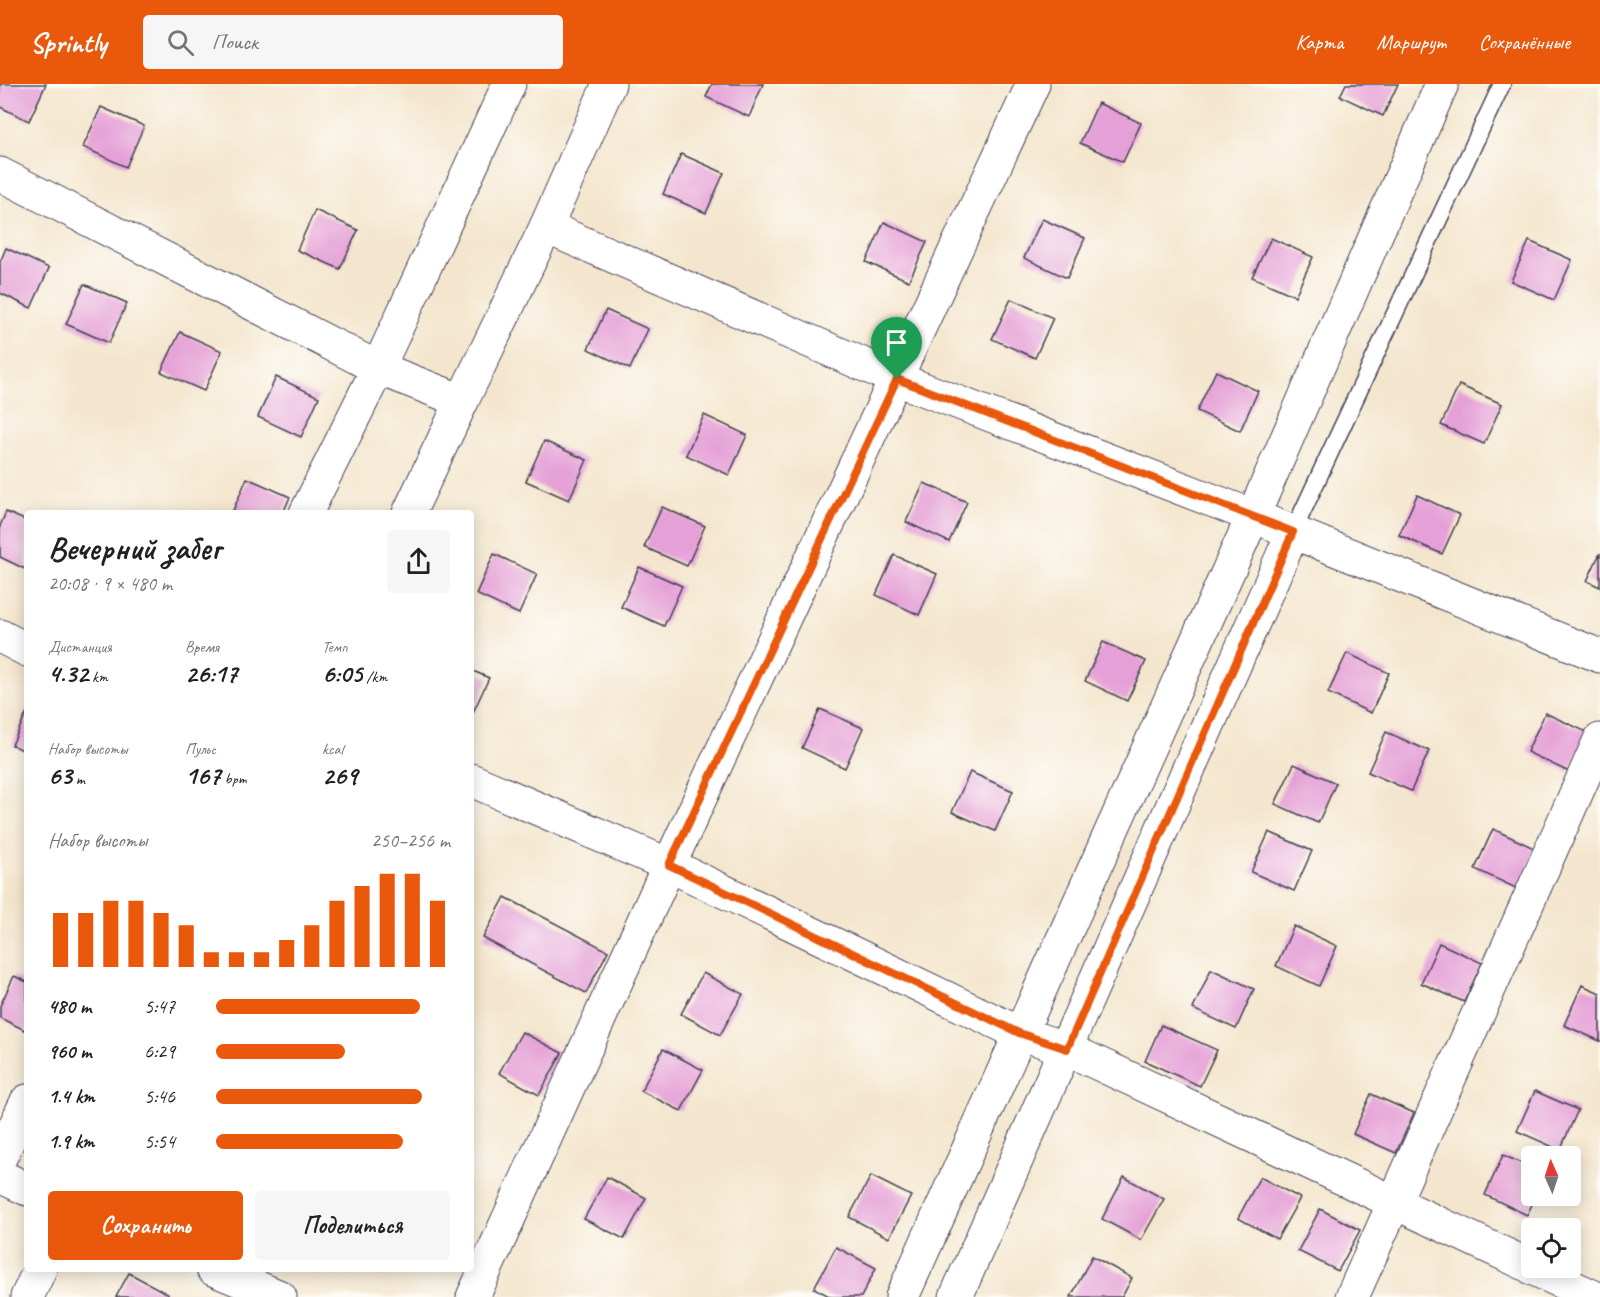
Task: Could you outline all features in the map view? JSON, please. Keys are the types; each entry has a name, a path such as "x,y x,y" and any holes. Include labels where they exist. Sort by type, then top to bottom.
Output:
{"street":[{"path":"307,510 378,368 509,84"},
{"path":"411,510 546,227 609,84"},
{"path":"473,1297 669,865 1033,84"},
{"path":"902,1297 1253,516 1442,84"},
{"path":"0,174 378,368 462,401"},
{"path":"546,227 897,379 1253,516 1600,656"},
{"path":"956,1297 1293,532"},
{"path":"0,636 24,648"},
{"path":"1352,1297 1600,740"},
{"path":"474,781 669,865 1019,1033 1067,1049 1521,1262"},
{"path":"0,1158 17,1100"},
{"path":"0,1176 24,1188"},
{"path":"27,1297 39,1272"},
{"path":"220,1272 280,1297"},
{"path":"1555,1278 1594,1297"}],"lane":[{"path":"1293,532 1503,84"}],"building":[{"path":"0,84 46,84 29,121 0,107"},
{"path":"712,84 763,84 749,117 706,97"},
{"path":"1346,84 1398,84 1383,116 1340,96"},
{"path":"1098,103 1141,123 1123,162 1080,143"},
{"path":"101,107 144,126 126,167 83,147"},
{"path":"681,154 724,173 706,213 663,194"},
{"path":"315,210 358,230 340,269 297,250"},
{"path":"1042,219 1085,238 1067,278 1024,258"},
{"path":"884,222 927,242 909,281 866,262"},
{"path":"1271,238 1313,257 1295,296 1252,277"},
{"path":"1529,241 1572,260 1554,300 1511,281"},
{"path":"6,248 49,268 31,308 0,293 0,262"},
{"path":"84,284 127,303 109,343 66,324"},
{"path":"1011,299 1053,318 1035,358 992,339"},
{"path":"606,310 648,329 630,369 588,349"},
{"path":"180,332 222,351 204,391 161,372"},
{"path":"1216,371 1258,391 1240,431 1197,411"},
{"path":"276,377 319,397 301,437 258,417"},
{"path":"1459,385 1502,404 1484,444 1441,425"},
{"path":"704,415 747,435 729,475 686,455"},
{"path":"544,441 587,460 569,500 526,481"},
{"path":"247,478 290,497 284,510 233,510"},
{"path":"924,483 967,502 949,542 906,522"},
{"path":"1417,495 1460,515 1442,554 1399,535"},
{"path":"662,507 705,526 687,566 644,547"},
{"path":"6,512 24,520 24,569 0,557 0,526"},
{"path":"1600,553 1600,587 1587,581"},
{"path":"494,554 537,574 519,614 476,594"},
{"path":"894,555 937,574 919,615 876,595"},
{"path":"639,567 682,586 664,626 621,607"},
{"path":"1103,642 1146,661 1127,701 1085,681"},
{"path":"1347,653 1389,673 1371,713 1328,693"},
{"path":"474,671 489,678 474,710"},
{"path":"820,709 863,728 845,768 802,748"},
{"path":"1545,713 1587,732 1569,772 1527,752"},
{"path":"24,719 24,751 12,745"},
{"path":"1386,732 1429,751 1411,791 1368,772"},
{"path":"1294,764 1336,783 1318,823 1275,804"},
{"path":"970,772 1013,791 995,831 952,812"},
{"path":"1493,829 1536,849 1518,889 1475,869"},
{"path":"1269,832 1312,851 1294,891 1251,872"},
{"path":"505,897 608,951 586,993 483,938"},
{"path":"1294,926 1337,946 1319,986 1276,966"},
{"path":"1439,943 1482,963 1464,1002 1421,983"},
{"path":"1211,969 1254,989 1236,1029 1193,1009"},
{"path":"703,973 743,994 720,1035 681,1014"},
{"path":"14,976 24,981 24,1030 0,1018 0,1006"},
{"path":"1582,985 1600,993 1600,1041 1564,1025"},
{"path":"1161,1025 1217,1050 1200,1086 1145,1061"},
{"path":"522,1032 562,1053 539,1095 499,1073"},
{"path":"663,1049 703,1070 681,1111 641,1091"},
{"path":"1535,1091 1578,1110 1562,1146 1551,1146 1517,1131"},
{"path":"1371,1094 1414,1113 1396,1153 1353,1134"},
{"path":"1503,1155 1521,1163 1521,1206 1531,1206 1527,1215 1485,1195"},
{"path":"871,1176 911,1196 889,1238 849,1217"},
{"path":"607,1177 646,1198 624,1239 584,1219"},
{"path":"1124,1177 1164,1199 1141,1240 1102,1219"},
{"path":"1260,1177 1300,1198 1277,1239 1238,1218"},
{"path":"1320,1209 1360,1230 1338,1271 1298,1251"},
{"path":"836,1247 876,1268 861,1297 831,1297 814,1288"},
{"path":"1092,1256 1132,1278 1122,1297 1071,1297"},
{"path":"129,1273 168,1294 167,1297 116,1297"}],"route":[{"path":"897,379 1293,532 1067,1049 1019,1033 669,865 897,379"}]}
